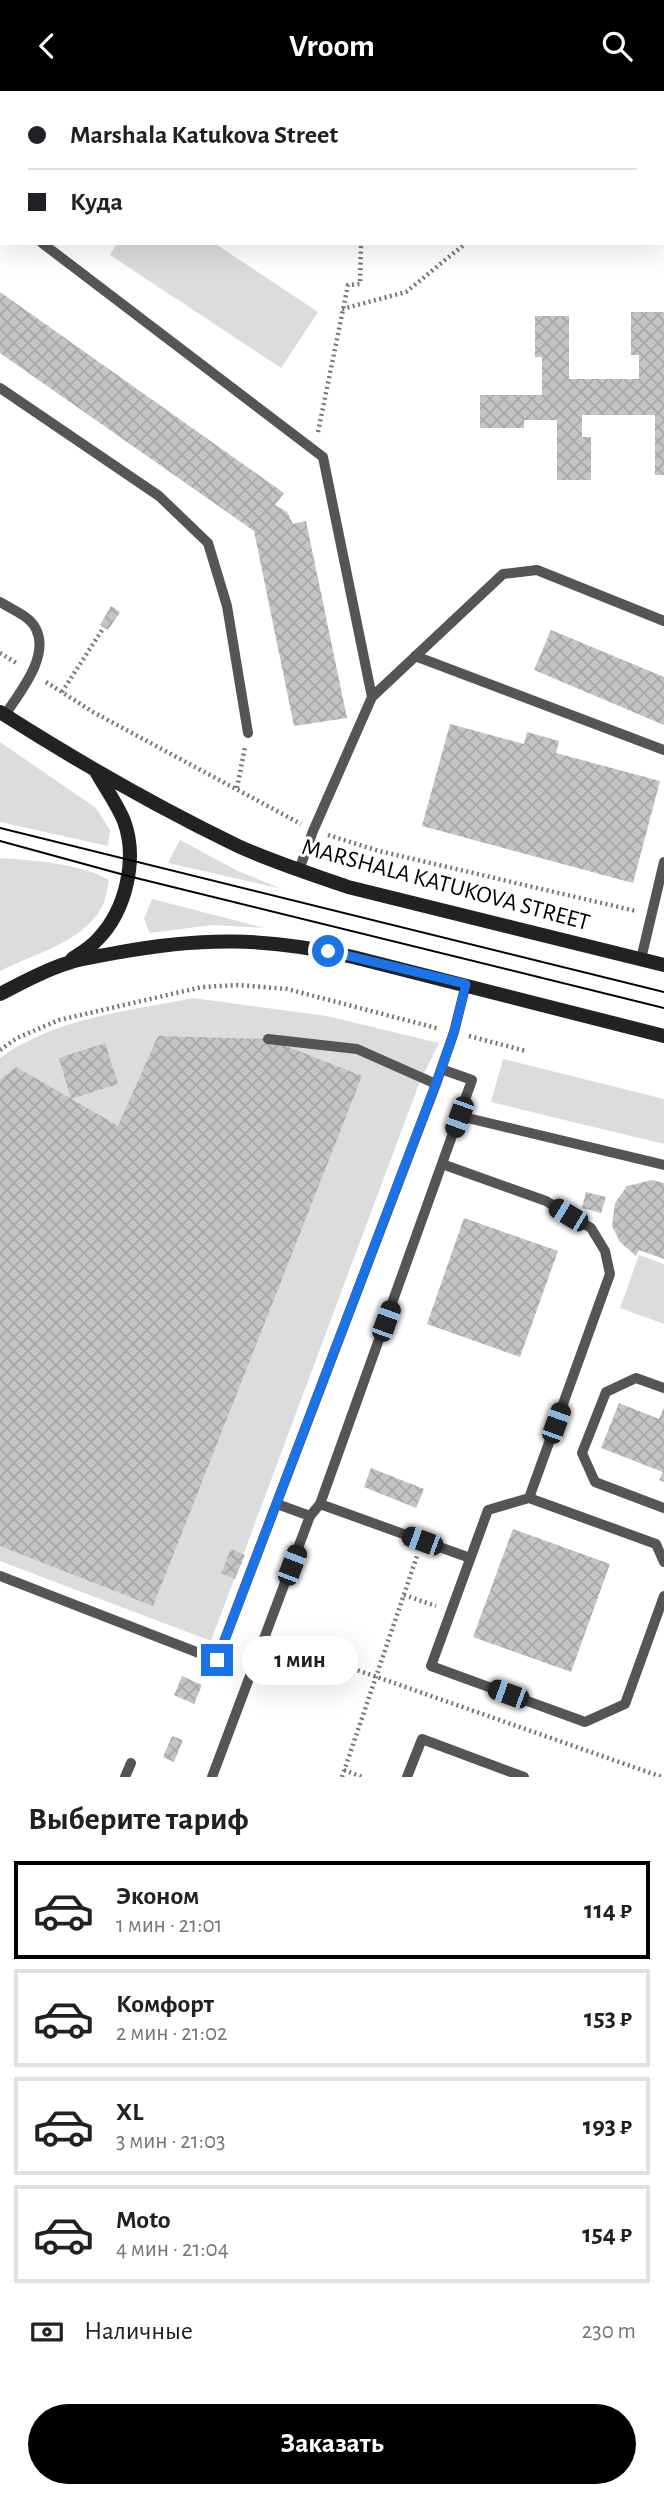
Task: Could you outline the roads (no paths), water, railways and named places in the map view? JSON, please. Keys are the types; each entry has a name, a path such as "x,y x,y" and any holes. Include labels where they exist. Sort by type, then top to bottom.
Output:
{"main road":[{"name":"MARSHALA KATUKOVA STREET","path":"3,714 96,772 239,846 299,870 348,887 664,965"},
{"path":"0,994 68,963 99,939 122,899 130,860 124,823 96,772"},
{"path":"68,963 139,949 215,940 304,946 466,984 664,1036"}],"lane":[{"path":"45,245 323,457 372,697"},
{"path":"0,388 159,496 208,543 227,606 248,733"},
{"path":"299,870 313,831 372,697 503,574 537,570 664,621"},
{"path":"0,602 26,618 36,628 38,641 38,657 3,714"},
{"path":"415,656 664,750"},
{"path":"641,959 664,862"},
{"path":"0,1576 217,1660 436,1083 454,1032 466,984"},
{"path":"268,1039 357,1049 436,1083"},
{"path":"212,1777 310,1516 320,1504 472,1080 441,1069"},
{"path":"459,1117 664,1165"},
{"path":"442,1164 546,1201 591,1228 605,1251 610,1274 529,1498"},
{"path":"664,1388 636,1378 606,1391 582,1453 595,1482 664,1508"},
{"path":"664,1562 656,1544 529,1498 488,1510 431,1666 585,1722 625,1704 664,1596"},
{"path":"277,1504 310,1516"},
{"path":"320,1504 470,1558"},
{"path":"407,1777 422,1739 524,1777"},
{"path":"125,1777 131,1763"}],"tram line":[{"path":"0,828 664,992"},
{"path":"0,841 128,876 664,1008"}]}
